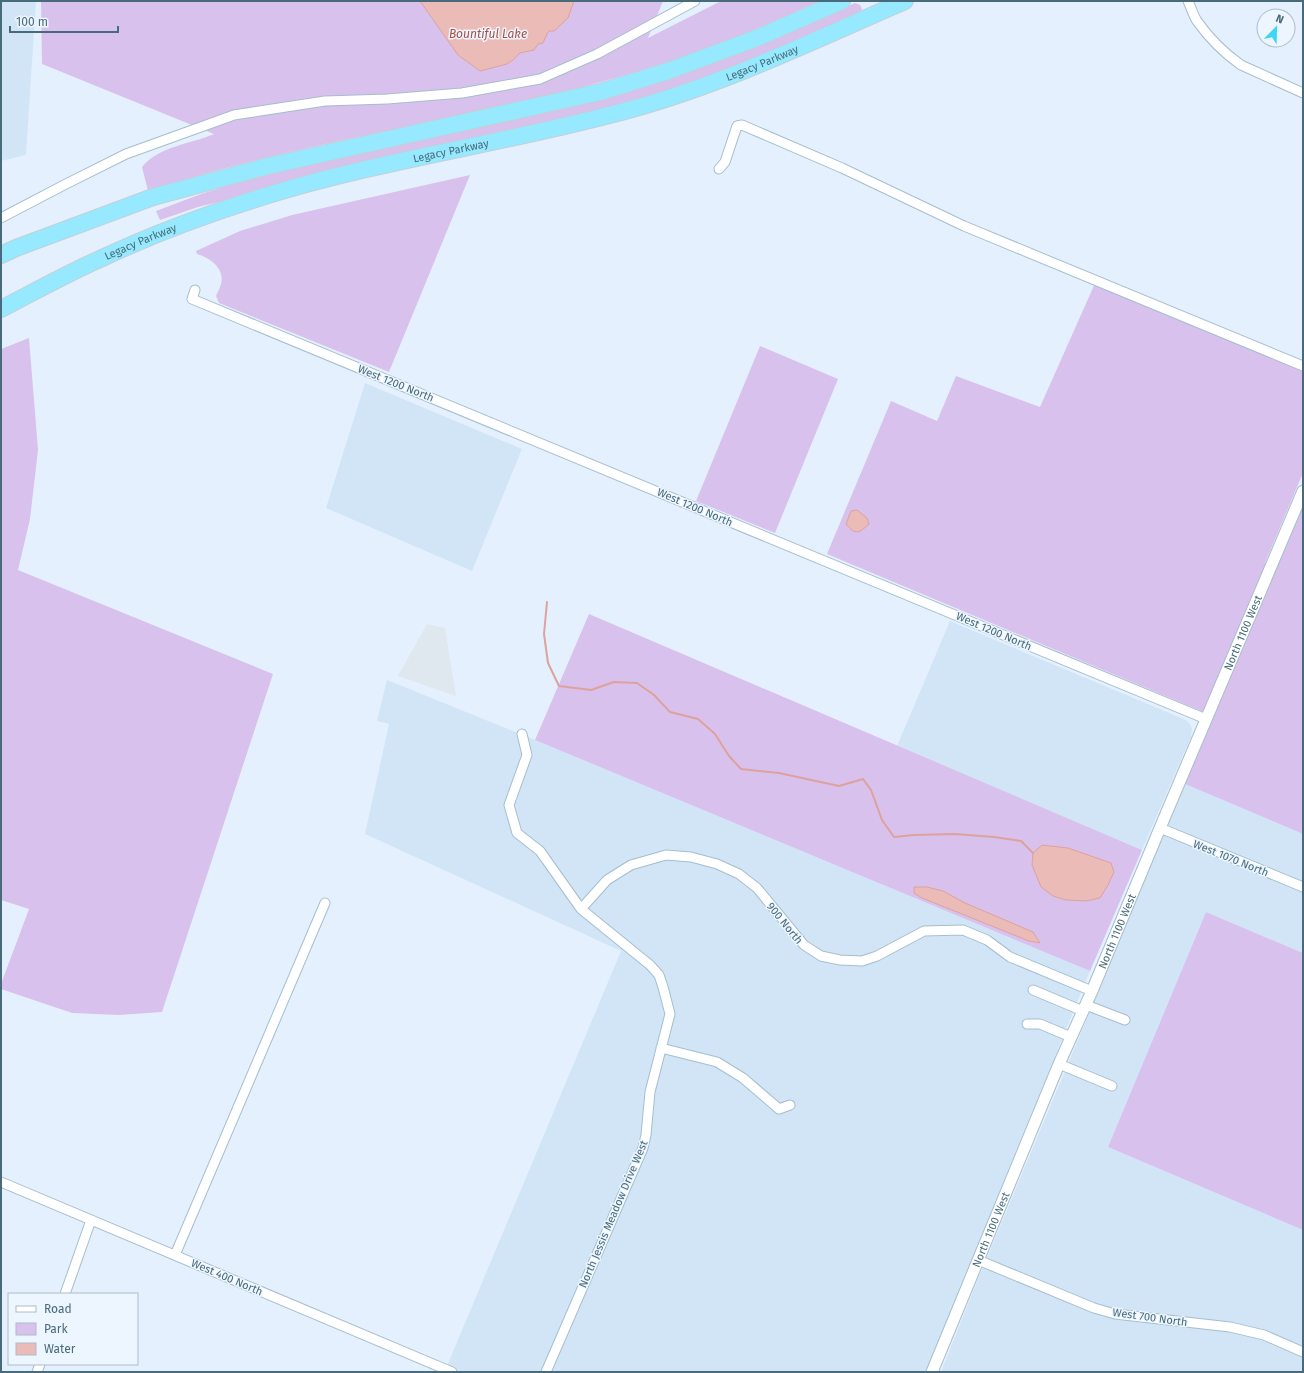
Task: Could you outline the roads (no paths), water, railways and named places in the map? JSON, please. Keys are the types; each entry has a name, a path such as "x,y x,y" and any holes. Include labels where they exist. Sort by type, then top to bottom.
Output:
{"highway":[{"path":"1,255 153,197 268,166 600,92 668,71 757,38 842,1"},
{"name":"Legacy Parkway","path":"1,309 99,259 170,229 262,197 341,176 553,129 633,109 710,84 815,41 905,1"}],"street":[{"path":"1,218 126,154 234,115 325,101 387,100 462,93 540,79 597,54 695,1"},
{"path":"1188,1 1196,20 1215,43 1236,61 1254,71 1303,93"},
{"path":"719,168 725,162 737,126 742,125 842,168 964,226 1303,366"},
{"name":"West 1200 North","path":"195,290 192,299 1206,720"},
{"name":"North 1100 West","path":"932,1372 1059,1064 1092,991 1303,491"},
{"name":"North Jessis Meadow Drive West","path":"522,734 527,755 509,806 517,833 540,851 581,909 650,965 659,975 670,1014 650,1092 646,1135 643,1148 546,1372"},
{"name":"West 1070 North","path":"1160,828 1303,888"},
{"name":"900 North","path":"581,909 607,880 631,865 666,856 691,857 718,864 739,874 757,888 804,945 821,956 840,960 862,961 877,956 924,930 963,930 987,940 1010,957 1092,991"},
{"path":"175,1255 326,904"},
{"path":"1033,990 1084,1008 1125,1020"},
{"path":"1027,1024 1040,1024 1071,1037"},
{"path":"661,1048 717,1062 743,1078 779,1109 790,1105"},
{"path":"1059,1064 1112,1086"},
{"name":"West 400 North","path":"1,1182 452,1372"},
{"path":"64,1293 91,1220"},
{"name":"West 700 North","path":"978,1260 1094,1308 1115,1314 1230,1327 1264,1335 1303,1352"}],"water":[{"name":"Bountiful Lake","path":"420,1 574,1 568,18 554,31 549,31 543,43 538,44 534,50 520,53 507,64 480,71 458,55"},
{"path":"857,510 867,518 869,524 860,531 855,532 846,524 851,511"},
{"path":"1042,845 1068,848 1111,863 1114,872 1100,898 1086,901 1066,900 1053,896 1041,887 1032,865 1033,853"},
{"path":"914,887 927,887 943,891 965,903 1033,932 1040,943 1029,941 922,898 914,893"}],"waterway":[{"path":"547,602 544,634 548,663 559,686 591,690 614,682 637,683 654,695 670,712 698,719 715,734 729,756 741,769 779,773 839,786 863,779 871,790 882,820 894,837 955,834 994,837 1021,841 1033,853"}]}
